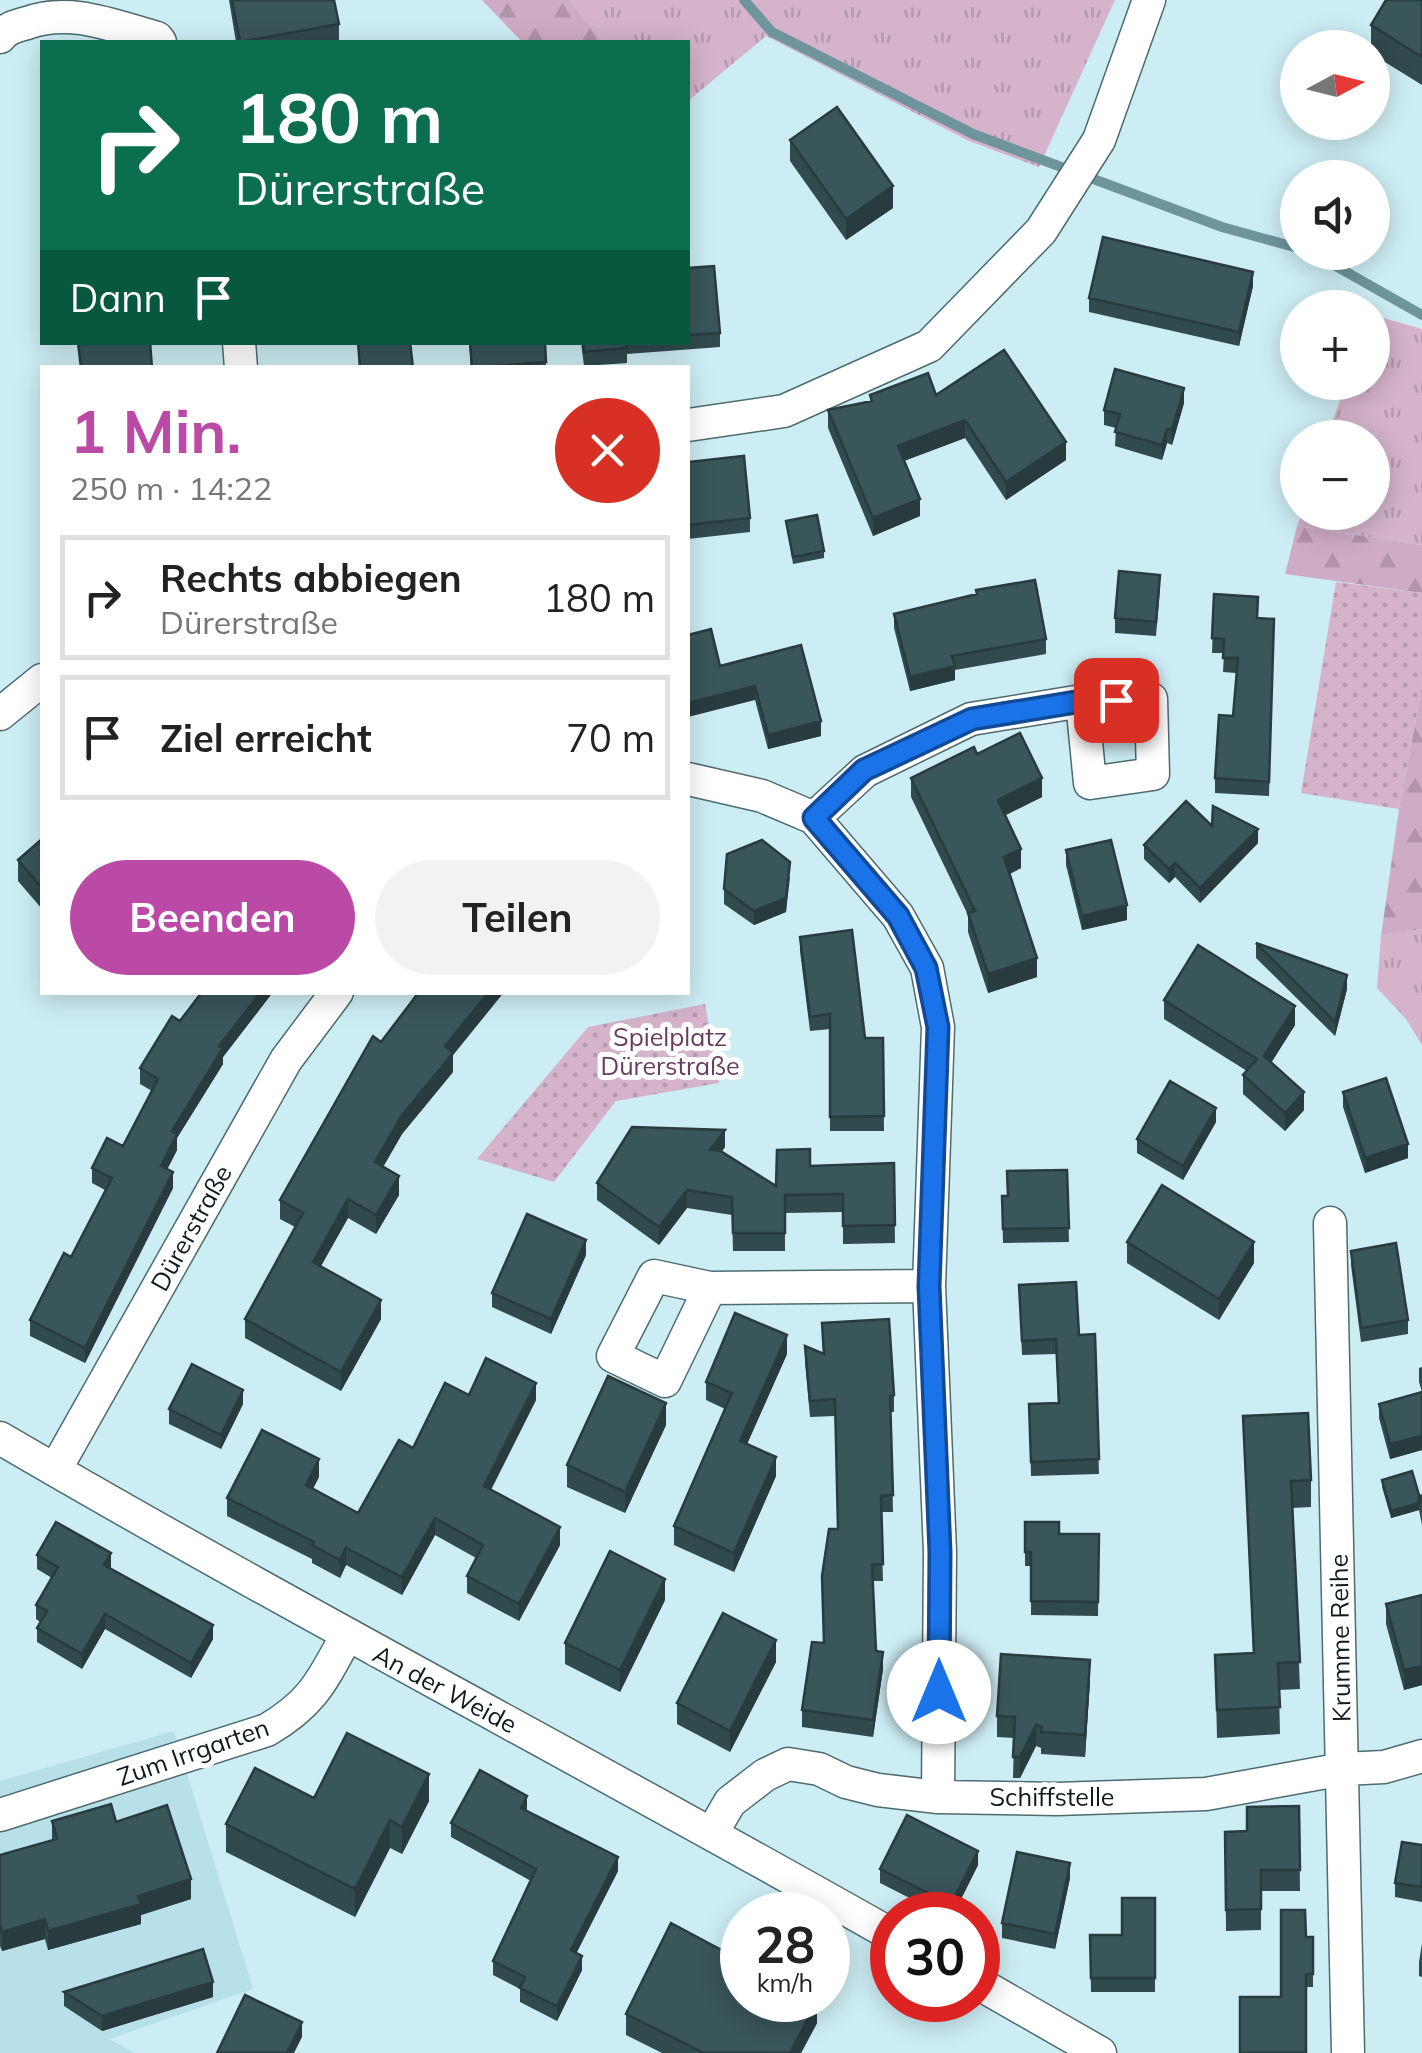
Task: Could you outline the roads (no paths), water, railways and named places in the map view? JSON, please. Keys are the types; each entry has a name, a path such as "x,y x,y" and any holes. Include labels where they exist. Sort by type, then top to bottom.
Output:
{"street":[{"path":"690,425 784,411 930,346 1041,231 1099,140 1149,0"},
{"path":"0,37 6,30 43,17 76,16 158,40"},
{"path":"0,714 40,682"},
{"path":"814,818 864,770 972,719 1082,701"},
{"path":"690,779 762,796 814,818 898,916 926,968 938,1027 929,1286 940,1552 938,1797"},
{"name":"Dürerstraße","path":"54,1470 286,1060 334,995"},
{"name":"Krumme Reihe","path":"1330,1224 1348,2053"},
{"path":"710,1288 929,1286"},
{"name":"An der Weide","path":"0,1438 347,1636 870,1923"},
{"name":"Zum Irrgarten","path":"0,1815 267,1730 296,1713 316,1692 347,1636"},
{"name":"Schiffstelle","path":"712,1833 730,1802 765,1775 788,1764 820,1769 846,1782 878,1790 938,1797 1057,1799 1206,1794 1344,1769 1384,1767 1422,1756"},
{"path":"1000,1996 1100,2053"}],"waterway":[{"path":"744,0 772,32 973,134 1222,227 1280,243"},
{"path":"1343,270 1422,315"}],"park label":[{"name":"Spielplatz Dürerstraße","path":"670,1052"}]}
